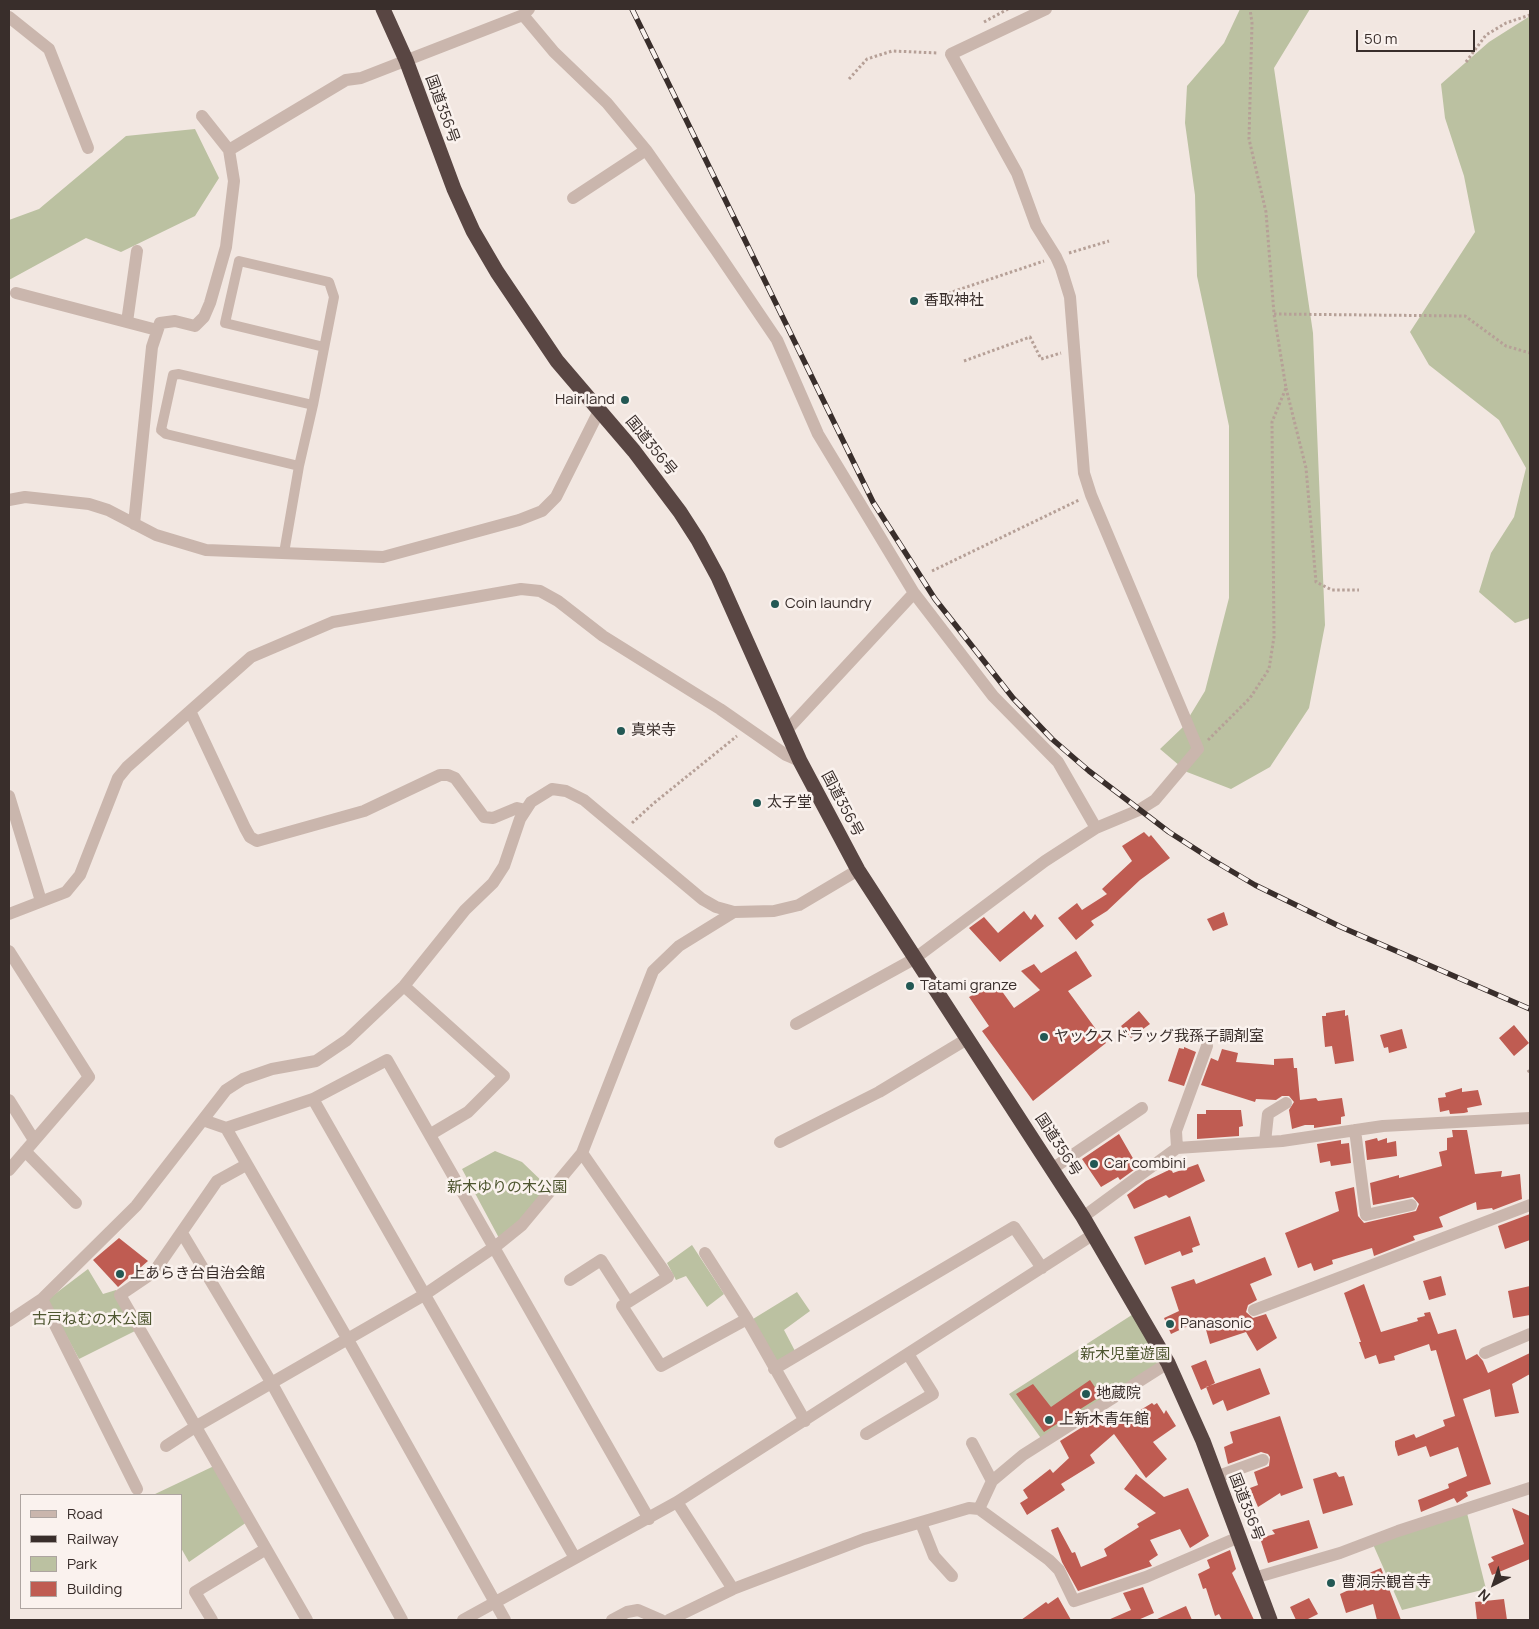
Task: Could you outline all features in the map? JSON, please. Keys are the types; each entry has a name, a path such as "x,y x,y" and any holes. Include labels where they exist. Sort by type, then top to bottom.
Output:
{"highway":[{"name":"国道356号","path":"383,9 406,60 435,142 473,231 525,316 558,361 658,483 698,540 718,577 800,761 858,870 1094,1234 1168,1364 1216,1477 1270,1620"}],"street":[{"path":"796,1024 914,959 1045,862 1096,828 1139,810 1155,800 1198,748 1091,495 1084,473 1070,297 1056,257 1036,225 1017,173 951,54 1046,9"},
{"path":"229,150 346,80 361,78 526,12 554,52 607,103 646,150 777,340 818,434 914,593 993,696 1058,762 1096,828"},
{"path":"9,17 49,48 88,148"},
{"path":"134,524 152,347 157,330 160,323 175,321 195,326 204,317 210,303 226,246 234,181 229,150 202,116"},
{"path":"573,198 646,150"},
{"path":"127,322 137,251"},
{"path":"16,293 157,330"},
{"path":"9,500 25,497 89,504 108,510 156,535 206,550 383,557 519,520 542,510 556,497 599,411"},
{"path":"9,914 66,892 80,876 118,778 127,767 191,713 251,658 333,622 521,589 540,591 558,601 603,636 786,755 800,761"},
{"path":"787,730 914,593"},
{"path":"191,713 245,828 256,841 364,811 440,775 448,774 455,778 484,817 493,818 517,808 526,810"},
{"path":"9,1321 42,1299 136,1206 226,1090 242,1079 272,1070 316,1061 330,1052 404,986 465,910 493,883 504,866 520,819 531,802 552,790 566,791 584,800 702,899 716,907 734,912 774,910 799,905 858,870"},
{"path":"9,796 41,901"},
{"path":"166,1446 271,1382 424,1295 496,1246 522,1225 582,1153 653,971 679,946 734,912"},
{"path":"9,951 13,966 89,1077 9,1170"},
{"path":"404,986 504,1076 468,1112 431,1134"},
{"path":"780,1142 879,1092 967,1039"},
{"path":"1177,1148 1176,1131 1208,1046"},
{"path":"203,1120 226,1128 313,1099 387,1060 496,1246 649,1519"},
{"path":"313,1099 575,1558"},
{"path":"9,1100 34,1140"},
{"path":"1265,1142 1268,1114 1286,1103"},
{"path":"1052,1169 1142,1108"},
{"path":"1083,1217 1177,1148 1265,1142 1383,1126 1530,1118"},
{"path":"226,1128 347,1338 505,1620"},
{"path":"1355,1130 1366,1215 1411,1206"},
{"path":"25,1152 76,1203"},
{"path":"582,1153 668,1277 622,1306 661,1366 746,1319"},
{"path":"246,1165 217,1181 154,1272 120,1295 307,1620"},
{"path":"1254,1310 1530,1205"},
{"path":"774,1369 1014,1227 1042,1268"},
{"path":"182,1233 271,1382 402,1620"},
{"path":"463,1620 677,1502 1094,1234"},
{"path":"705,1253 805,1421"},
{"path":"570,1280 601,1260 628,1302"},
{"path":"42,1299 137,1489"},
{"path":"1485,1353 1530,1334"},
{"path":"866,1434 932,1394 908,1354"},
{"path":"979,1509 992,1482 1023,1455 1168,1364"},
{"path":"972,1443 992,1482"},
{"path":"1216,1477 1263,1460"},
{"path":"1254,1578 1340,1553 1398,1531 1530,1488"},
{"path":"677,1502 733,1589"},
{"path":"669,1620 733,1589 864,1539 969,1508 979,1509 1049,1560 1059,1570 1074,1601 1146,1578 1239,1537"},
{"path":"921,1522 934,1556 952,1576"},
{"path":"212,1620 195,1592 266,1549"},
{"path":"612,1620 627,1612 638,1610 661,1620"}],"lane":[{"path":"284,553 299,466 313,406 334,297 330,282 239,261 225,323 324,347"},
{"path":"299,466 166,434 161,430 173,375 179,374 313,406"}],"path":[{"path":"1250,9 1252,23 1249,139 1266,212 1274,314 1286,388 1306,468 1316,582 1332,590 1359,590"},
{"path":"1466,62 1486,35 1506,23 1530,15"},
{"path":"850,79 867,59 892,51 951,54"},
{"path":"934,298 1109,241"},
{"path":"1274,314 1464,316 1506,346 1530,353"},
{"path":"964,361 1030,337 1041,359 1073,349"},
{"path":"1198,748 1225,725 1250,698 1269,669 1274,637 1272,422 1286,388"},
{"path":"932,571 1091,495"},
{"path":"623,833 654,802 747,728"}],"green space":[{"path":"1240,9 1310,9 1274,68 1313,333 1325,625 1309,708 1270,767 1231,789 1187,772 1160,749 1183,727 1205,691 1229,598 1229,426 1197,276 1195,195 1185,123 1187,86 1224,43"},
{"path":"1530,16 1530,618 1515,623 1479,592 1491,553 1514,517 1526,468 1499,420 1429,365 1410,332 1475,232 1464,176 1445,118 1441,84 1489,42"},
{"path":"195,129 219,178 195,216 121,252 86,238 9,280 9,220 39,209 126,136"},
{"name":"新木ゆりの木公園","path":"495,1151 522,1162 548,1187 519,1221 499,1238 462,1169"},
{"path":"692,1245 724,1294 707,1307 686,1276 676,1280 667,1263"},
{"name":"古戸ねむの木公園","path":"88,1269 103,1294 116,1290 135,1331 79,1359 47,1300"},
{"path":"797,1292 810,1311 784,1330 795,1351 777,1362 753,1319"},
{"name":"新木児童遊園","path":"1138,1311 1168,1363 1043,1441 1009,1394"},
{"path":"214,1466 247,1522 189,1562 182,1550 182,1494 155,1494"},
{"path":"1466,1509 1486,1589 1402,1610 1372,1542"}],"building":[{"path":"1144,832 1149,837 1151,835 1170,858 1140,880 1107,911 1091,921 1094,925 1076,940 1058,918 1077,903 1082,910 1107,894 1102,889 1132,861 1122,846"},
{"path":"1024,911 1031,920 1035,914 1044,926 1000,962 969,928 984,917 998,933"},
{"path":"1224,912 1228,925 1213,931 1207,919"},
{"name":"ヤックスドラッグ我孫子調剤室","path":"1076,951 1092,976 1068,991 1106,1043 1033,1101 982,1031 989,1026 969,997 996,983 1014,1008 1040,990 1021,971 1034,964 1041,973"},
{"path":"1345,1010 1345,1016 1348,1015 1354,1061 1335,1064 1332,1046 1325,1047 1322,1016 1326,1016 1326,1013"},
{"path":"1139,1011 1150,1024 1131,1038 1121,1026"},
{"path":"1514,1025 1529,1043 1514,1056 1499,1038"},
{"path":"1402,1029 1407,1048 1389,1053 1388,1047 1384,1048 1380,1035"},
{"path":"1184,1047 1196,1052 1184,1086 1168,1081 1179,1048 1184,1049"},
{"path":"1222,1049 1238,1053 1236,1062 1274,1065 1274,1059 1293,1058 1294,1068 1297,1068 1300,1100 1316,1098 1318,1101 1342,1098 1345,1116 1341,1117 1341,1124 1314,1128 1314,1125 1305,1125 1292,1129 1289,1110 1294,1102 1289,1096 1282,1096 1276,1100 1256,1099 1255,1102 1201,1085 1211,1058 1218,1061"},
{"path":"1462,1088 1462,1092 1478,1090 1482,1105 1467,1108 1468,1112 1464,1113 1450,1114 1449,1110 1440,1112 1438,1098 1446,1097 1445,1093"},
{"path":"1206,1110 1241,1110 1243,1126 1239,1127 1239,1136 1197,1139 1197,1114 1206,1114"},
{"path":"1452,1130 1467,1130 1475,1174 1502,1171 1501,1177 1520,1174 1522,1199 1493,1210 1492,1208 1477,1210 1476,1202 1439,1217 1443,1227 1413,1236 1415,1240 1374,1256 1372,1248 1332,1260 1333,1264 1314,1271 1311,1263 1298,1268 1285,1233 1339,1211 1335,1192 1354,1187 1358,1216 1364,1223 1416,1211 1419,1204 1413,1197 1373,1205 1370,1183 1399,1175 1399,1178 1442,1166 1439,1152 1447,1150 1447,1138 1453,1137"},
{"path":"1119,1134 1138,1167 1120,1180 1118,1177 1101,1187 1082,1159"},
{"path":"1377,1138 1378,1141 1387,1138 1387,1143 1396,1141 1397,1156 1367,1160 1365,1141"},
{"path":"1341,1140 1341,1144 1349,1143 1351,1163 1331,1166 1330,1161 1320,1163 1317,1144"},
{"path":"1198,1164 1205,1181 1169,1198 1166,1195 1134,1209 1127,1195 1146,1181 1171,1169 1173,1173"},
{"path":"1530,1214 1530,1240 1505,1249 1498,1226"},
{"path":"1190,1216 1200,1245 1192,1248 1193,1252 1182,1256 1180,1251 1145,1265 1134,1237"},
{"name":"上あらき台自治会館","path":"119,1238 148,1261 118,1287 93,1260"},
{"path":"1265,1257 1272,1275 1250,1284 1257,1300 1248,1305 1246,1312 1253,1318 1266,1314 1277,1338 1257,1351 1246,1332 1210,1344 1203,1319 1171,1334 1164,1318 1179,1311 1171,1287 1194,1279 1196,1284"},
{"path":"1441,1276 1446,1295 1429,1300 1423,1281"},
{"path":"1364,1284 1381,1332 1418,1321 1417,1318 1425,1316 1424,1313 1430,1312 1438,1334 1456,1329 1466,1360 1477,1354 1483,1361 1488,1373 1530,1353 1530,1374 1512,1384 1519,1413 1495,1417 1490,1389 1463,1399 1491,1484 1466,1492 1468,1496 1457,1503 1454,1498 1421,1512 1418,1500 1449,1488 1448,1484 1467,1476 1458,1447 1430,1457 1426,1446 1398,1456 1395,1446 1395,1441 1414,1434 1416,1438 1445,1426 1443,1420 1455,1416 1436,1350 1431,1351 1429,1344 1394,1356 1395,1360 1379,1364 1376,1355 1365,1359 1344,1293"},
{"path":"1530,1286 1530,1315 1513,1318 1508,1291"},
{"path":"1206,1360 1215,1383 1201,1390 1191,1366"},
{"path":"1260,1368 1270,1394 1227,1411 1223,1400 1213,1405 1206,1387"},
{"name":"上新木青年館","path":"1090,1380 1101,1396 1044,1432 1016,1394 1033,1384 1051,1407"},
{"path":"1152,1403 1154,1405 1157,1403 1164,1414 1166,1410 1176,1426 1153,1442 1167,1459 1146,1478 1114,1434 1090,1455 1095,1463 1061,1484 1065,1490 1027,1515 1020,1503 1028,1498 1023,1490 1050,1469 1053,1473 1069,1458 1060,1441 1111,1409 1115,1413 1117,1411 1124,1420"},
{"path":"1280,1416 1303,1488 1281,1496 1280,1493 1258,1507 1250,1488 1258,1485 1254,1472 1269,1466 1270,1457 1268,1454 1261,1452 1228,1464 1224,1447 1233,1443 1230,1432"},
{"path":"1336,1472 1339,1477 1344,1476 1353,1505 1323,1514 1313,1479"},
{"path":"1136,1474 1164,1497 1188,1488 1209,1536 1190,1548 1180,1529 1150,1540 1158,1555 1149,1561 1152,1566 1078,1591 1062,1562 1051,1530 1058,1527 1072,1553 1075,1552 1081,1567 1107,1556 1104,1549 1139,1527 1137,1524 1156,1513 1124,1489"},
{"path":"1512,1508 1530,1516 1530,1559 1492,1575 1488,1564 1494,1561 1491,1557 1524,1544"},
{"path":"1309,1520 1318,1548 1268,1563 1260,1538 1275,1534 1272,1530"},
{"path":"1230,1550 1236,1569 1232,1573 1254,1620 1222,1620 1219,1614 1215,1616 1206,1588 1203,1589 1198,1574 1210,1568 1207,1560"},
{"path":"1381,1568 1401,1620 1377,1620 1373,1604 1346,1613 1340,1594 1353,1588 1350,1581"},
{"path":"1143,1587 1154,1613 1138,1620 1108,1620 1131,1610 1123,1593"},
{"path":"1058,1597 1071,1620 1021,1620 1046,1602 1048,1604"},
{"path":"1309,1598 1318,1614 1306,1620 1296,1620 1290,1607"},
{"path":"1504,1599 1507,1620 1477,1620 1475,1602"},
{"path":"1186,1606 1192,1620 1155,1620"}],"railway":[{"path":"632,9 873,502 935,599 1013,698 1052,739 1089,771 1169,832 1211,859 1255,885 1341,927 1530,1009"}],"place":[{"name":"香取神社","path":"914,301"},
{"name":"Hair land","path":"625,400"},
{"name":"Coin laundry","path":"775,604"},
{"name":"真栄寺","path":"621,731"},
{"name":"太子堂","path":"757,803"},
{"name":"Tatami granze","path":"910,986"},
{"name":"ヤックスドラッグ我孫子調剤室","path":"1044,1037"},
{"name":"Car combini","path":"1094,1164"},
{"name":"上あらき台自治会館","path":"120,1274"},
{"name":"Panasonic","path":"1170,1324"},
{"name":"地蔵院","path":"1086,1394"},
{"name":"上新木青年館","path":"1049,1420"},
{"name":"曹洞宗観音寺","path":"1331,1583"}]}
